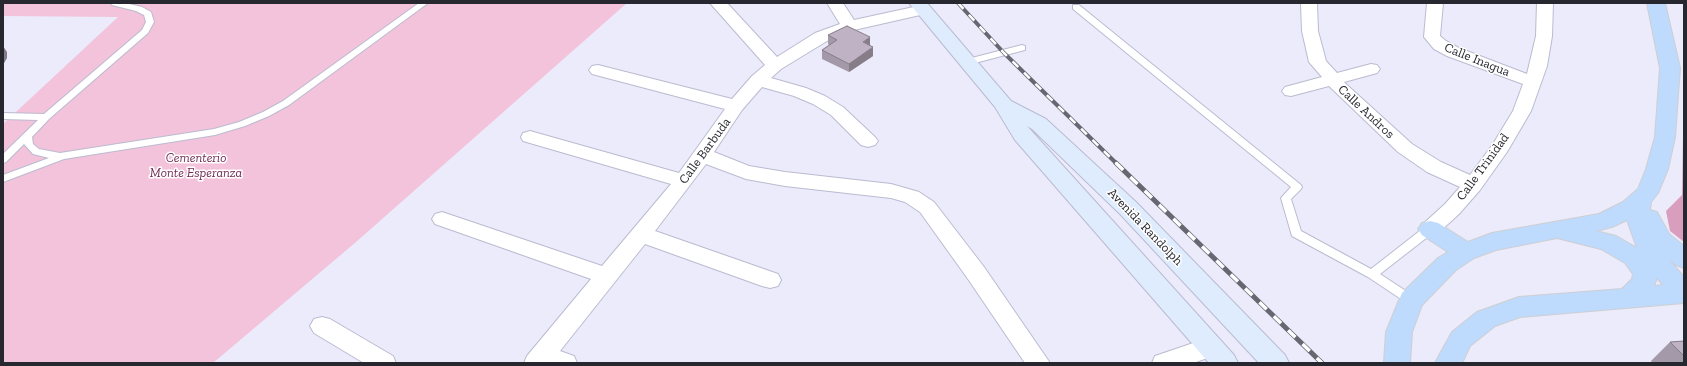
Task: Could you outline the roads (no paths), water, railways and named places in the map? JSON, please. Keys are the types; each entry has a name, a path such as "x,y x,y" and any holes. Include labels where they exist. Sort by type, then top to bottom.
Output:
{"main road":[{"path":"1397,363 1399,332 1411,300 1447,264 1466,252 1492,242 1604,221 1631,208 1647,193 1657,169 1666,137 1670,68 1656,3"},
{"name":"Avenida Randolph","path":"921,6 1003,104 1022,135 1218,355"},
{"name":"Avenida Randolph","path":"1003,104 1039,124 1128,208 1276,363"},
{"path":"1640,201 1660,240 1684,259"},
{"path":"1640,201 1638,220 1645,242 1661,267 1684,293"},
{"path":"1430,229 1466,252"},
{"path":"1551,231 1582,235 1608,242 1633,257 1646,273 1643,284 1629,297"},
{"path":"1448,363 1461,339 1486,319 1519,307 1684,293"}],"street":[{"path":"718,3 775,65"},
{"path":"835,3 849,26"},
{"name":"Calle Andros","path":"1309,3 1311,42 1318,62 1333,80 1372,119 1405,148 1434,167 1473,185"},
{"name":"Calle Inagua","path":"1435,3 1432,36 1440,45 1453,52 1533,82"},
{"name":"Calle Trinidad","path":"1430,229 1452,209 1473,185 1500,148 1522,111 1533,82 1544,36 1545,3"},
{"name":"Calle Barbuda","path":"539,359 684,181 736,106 758,80 775,65 821,37 849,26 921,6"},
{"path":"1291,91 1371,69"},
{"path":"598,70 736,106"},
{"path":"758,80 800,92 819,100 838,111 868,141"},
{"path":"530,137 684,181"},
{"path":"702,155 746,172 785,179 891,191 912,197 928,207 1038,363"},
{"path":"442,219 607,276"},
{"path":"640,234 770,280"},
{"path":"322,326 384,363"},
{"path":"1164,363 1218,355"},
{"path":"539,359 565,363"}],"lane":[{"path":"3,160 28,137 46,117 145,31 150,22 148,14 139,9 115,3"},
{"path":"3,179 62,156 215,132 242,124 266,114 286,103 424,3"},
{"path":"1076,8 1297,187 1286,198 1296,233 1372,274 1411,300"},
{"path":"967,62 1022,48"},
{"path":"3,116 46,117"},
{"path":"28,137 29,146 36,152 47,155 62,156"},
{"name":"Calle Trinidad","path":"1372,274 1430,229"}],"railway":[{"path":"958,3 1004,53 1117,164"},
{"path":"1116,163 1322,363"}],"park label":[{"name":"Cementerio Monte Esperanza","path":"196,166"}]}
